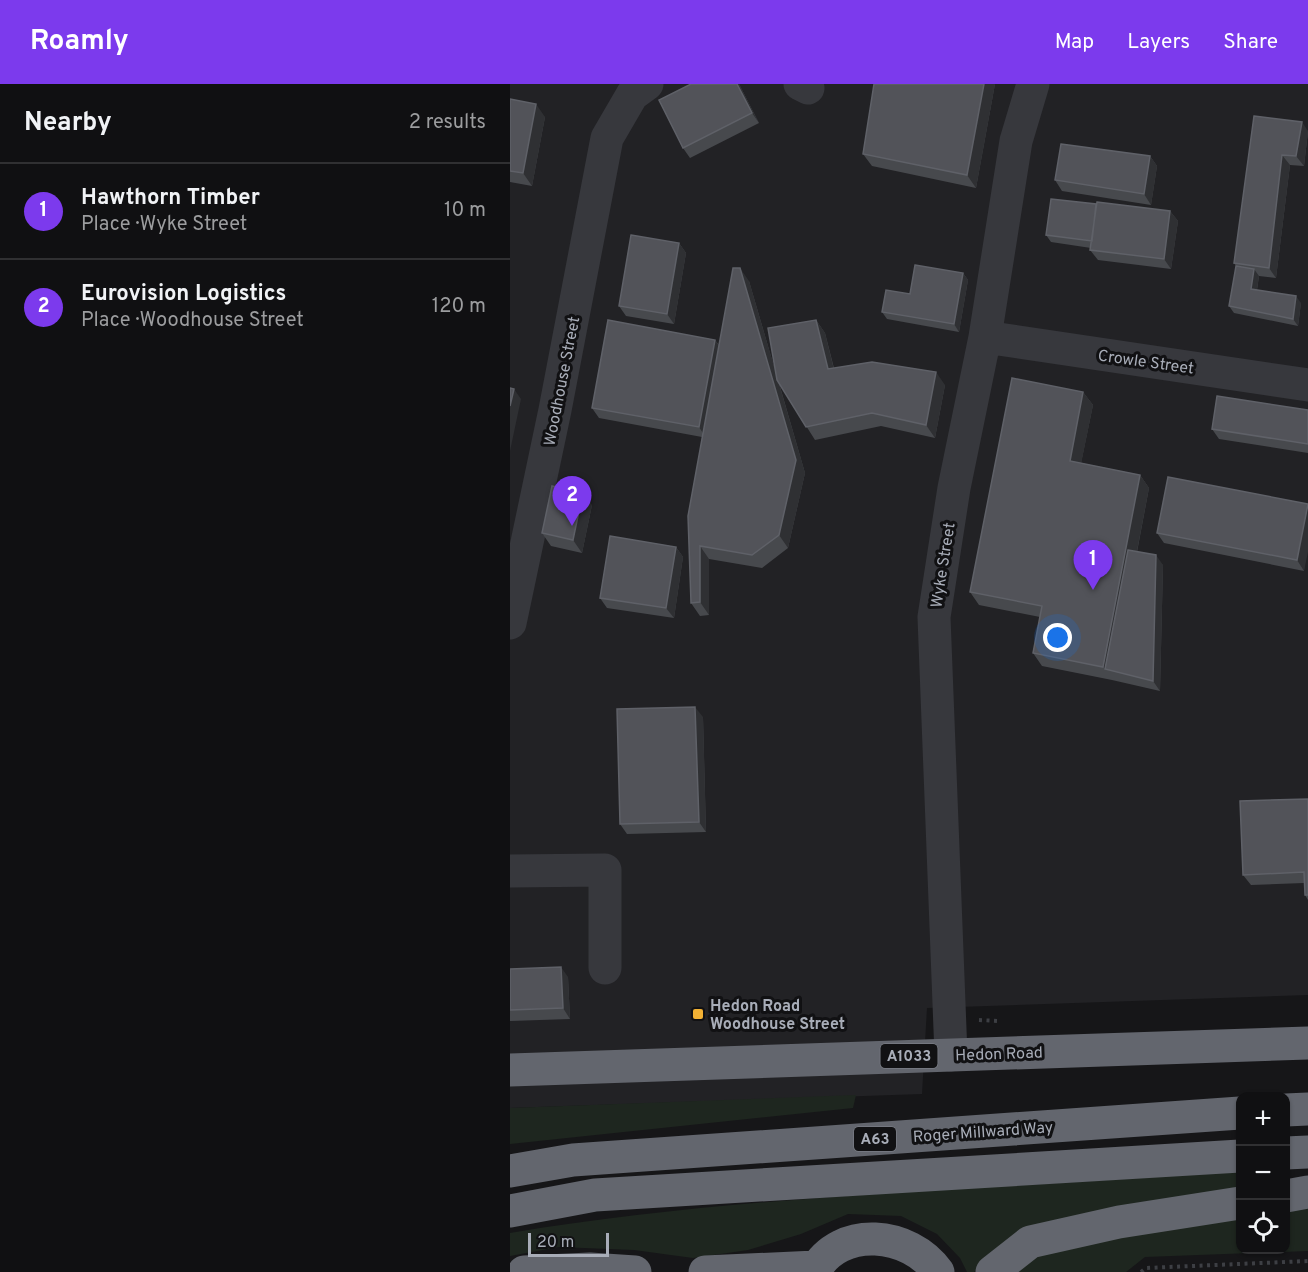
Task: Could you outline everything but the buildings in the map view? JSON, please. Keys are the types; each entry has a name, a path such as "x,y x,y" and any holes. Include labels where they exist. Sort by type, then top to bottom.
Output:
{"highway":[{"name":"Hedon Road","path":"510,1070 1308,1043"},
{"path":"1290,1110 1308,1109"},
{"name":"Roger Millward Way","path":"510,1171 573,1160 1236,1113"},
{"path":"1290,1154 1308,1152"},
{"path":"510,1211 595,1195 1236,1156"},
{"path":"1290,1195 1308,1192"},
{"path":"992,1272 1030,1242 1119,1222 1236,1204"},
{"path":"705,1272 815,1269 835,1250 859,1239 884,1238 908,1245 929,1259 938,1272"},
{"path":"524,1272 590,1269 635,1272"}],"street":[{"name":"Woodhouse Street","path":"510,623 515,574 555,410 608,138 632,95 647,84"},
{"name":"Wyke Street","path":"951,1055 934,617 954,488 985,337 1016,141 1033,84"},
{"name":"Crowle Street","path":"985,337 1308,385"},
{"path":"510,871 605,870 605,968"}],"path":[{"path":"1141,1272 1146,1268 1308,1261"}],"shaded area":[{"path":"510,84 1308,84 1308,995 927,1008 922,1094 510,1108"},
{"path":"856,1095 853,1108 510,1144 510,1108"},
{"path":"1236,1171 1236,1191 994,1253 974,1272 967,1272 960,1258 937,1234 901,1216 848,1214 801,1234 748,1250 693,1258 634,1250 559,1247 510,1256 510,1233 601,1220 783,1201"},
{"path":"1308,1201 1308,1251 1290,1252 1290,1204"},
{"path":"1236,1213 1236,1254 1145,1257 1126,1272 1012,1272 1032,1255"}],"place":[{"name":"Eurovision Logistics","path":"572,526"},
{"name":"Hawthorn Timber","path":"1093,590"},
{"name":"Hedon Road Woodhouse Street","path":"698,1014"}]}
